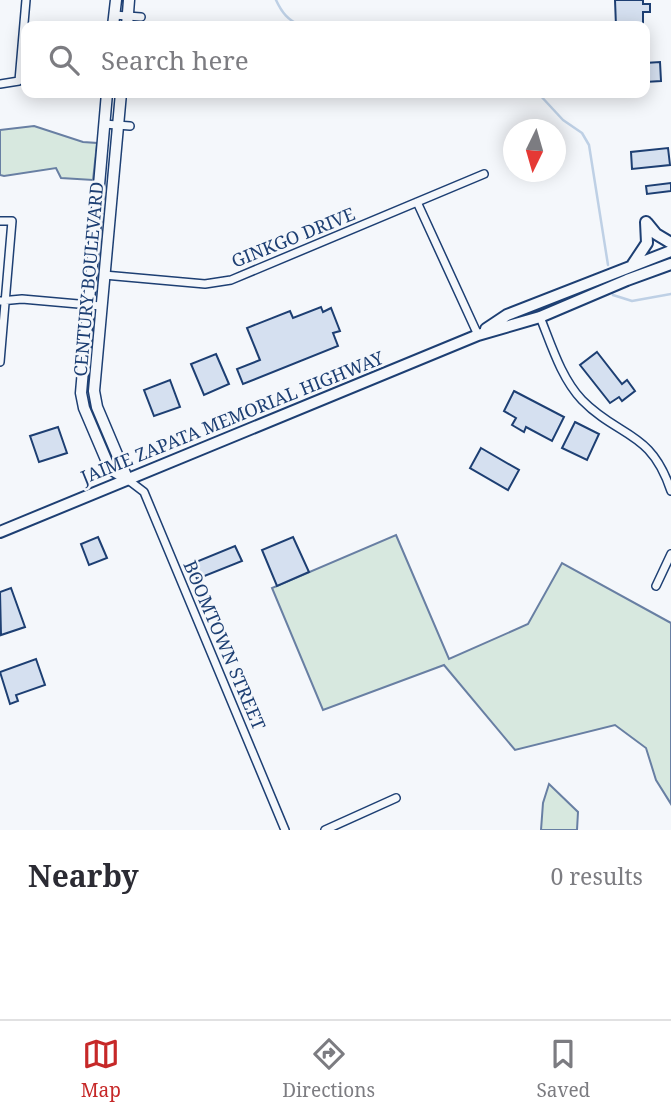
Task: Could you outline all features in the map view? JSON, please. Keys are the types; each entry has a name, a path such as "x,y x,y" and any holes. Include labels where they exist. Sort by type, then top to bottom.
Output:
{"main road":[{"path":"634,264 647,243 646,222 656,234 671,243"},
{"name":"JAIME ZAPATA MEMORIAL HIGHWAY","path":"478,335 507,315 671,251"},
{"name":"JAIME ZAPATA MEMORIAL HIGHWAY","path":"0,532 478,335 540,317 671,264"},
{"path":"540,317 547,305 584,288 592,281"}],"street":[{"path":"24,21 26,0"},
{"path":"116,0 114,21 141,17"},
{"path":"127,21 129,0"},
{"path":"0,84 19,81 21,58"},
{"name":"CENTURY BOULEVARD","path":"107,98 80,383 84,408 110,469 127,479"},
{"name":"CENTURY BOULEVARD","path":"121,98 94,382 95,399 127,479"},
{"path":"104,124 130,126"},
{"name":"GINKGO DRIVE","path":"104,275 194,284 231,279 484,174"},
{"path":"417,202 478,335"},
{"path":"0,221 12,221 3,300 0,362"},
{"path":"3,300 102,306"},
{"path":"540,317 564,373 580,397 589,407 647,446 663,470 671,491"},
{"name":"BOOMTOWN STREET","path":"127,479 144,492 285,830"},
{"path":"656,586 671,554"},
{"path":"325,830 396,799"}],"shaded area":[{"path":"34,126 83,142 97,143 93,180 61,178 56,168 0,175 0,130"},
{"path":"396,535 449,659 528,624 562,563 671,623 671,804 656,780 646,748 615,725 515,750 444,665 323,710 272,588"},
{"path":"549,784 578,812 577,830 541,830 543,803"}],"building":[{"path":"615,0 643,0 643,4 650,4 650,12 643,12 643,21 616,21"},
{"path":"660,62 661,81 650,82 650,63"},
{"path":"668,148 670,165 632,169 631,152"},
{"path":"671,183 671,191 647,194 646,186"},
{"path":"321,307 323,312 331,308 340,331 333,333 338,346 243,384 237,369 260,360 247,328 290,311 293,318"},
{"path":"597,352 622,384 627,380 635,391 622,401 619,397 610,403 580,365"},
{"path":"216,354 229,384 204,395 191,364"},
{"path":"170,380 180,407 154,416 144,390"},
{"path":"514,391 564,417 552,441 526,427 524,432 512,425 516,418 504,411"},
{"path":"575,422 599,434 587,460 562,448"},
{"path":"58,427 67,453 39,462 30,436"},
{"path":"481,448 519,470 508,490 470,468"},
{"path":"98,537 107,558 89,565 81,544"},
{"path":"293,537 309,572 277,586 262,550"},
{"path":"235,546 242,561 197,579 191,564"},
{"path":"11,588 25,627 1,635 0,592"},
{"path":"36,659 45,685 16,695 18,701 10,704 0,672"}],"waterway":[{"path":"276,0 292,21"},
{"path":"543,98 563,120 582,133 589,145 608,265"},
{"path":"613,295 632,301 671,294"}]}
